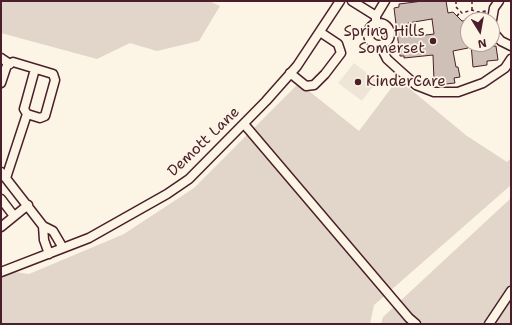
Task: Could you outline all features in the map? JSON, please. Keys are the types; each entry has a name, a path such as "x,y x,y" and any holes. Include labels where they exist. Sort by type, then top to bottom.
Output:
{"street":[{"name":"Demott Lane","path":"1,272 89,238 167,194 189,179 244,124 290,73 320,32 340,1"},
{"path":"352,1 386,25 389,31 387,41 380,45"},
{"path":"385,1 367,34 370,41 380,45 387,59 416,85 434,92 458,92 483,83 505,68 511,59"},
{"path":"493,12 494,8 499,1"},
{"path":"290,73 306,86 314,85 325,74 341,53 338,44 320,32"},
{"path":"500,40 511,46"},
{"path":"1,58 10,64"},
{"path":"1,83 7,65 13,62 53,74 55,80 45,116 40,118 27,114 24,109 35,69"},
{"path":"27,114 4,175 43,226 53,231 63,248"},
{"path":"244,124 409,318 416,324"},
{"path":"1,199 14,216"},
{"path":"1,227 28,205"},
{"path":"43,226 44,240 49,254"},
{"path":"489,324 511,291"}],"path":[{"path":"456,1 456,6 462,13 472,10 477,12 487,11"},
{"path":"472,1 472,10"},
{"path":"457,16 461,11"}],"shaded area":[{"path":"1,1 209,1 220,6 199,41 157,51 130,43 97,59 1,33"},
{"name":"KinderCare","path":"354,63 377,81 362,101 338,83"},
{"path":"398,79 467,136 507,162 511,158 511,185 374,305 370,324 1,324 1,270 29,274 124,234 194,188 299,83 359,131"},
{"path":"511,198 511,324 381,324 383,317"}],"building":[{"name":"Spring Hills Somerset","path":"423,1 446,1 448,13 453,12 460,19 460,50 453,51 456,67 458,67 460,77 454,78 455,83 446,84 444,82 440,83 439,80 434,81 433,55 404,58 404,56 400,56 394,8 399,7 399,4","holes":["432,19 434,34 410,37 408,23"]},
{"path":"472,52 497,52 498,60 487,61 487,65 473,67"}],"place":[{"name":"Spring Hills Somerset","path":"433,41"},
{"name":"KinderCare","path":"358,82"}]}
